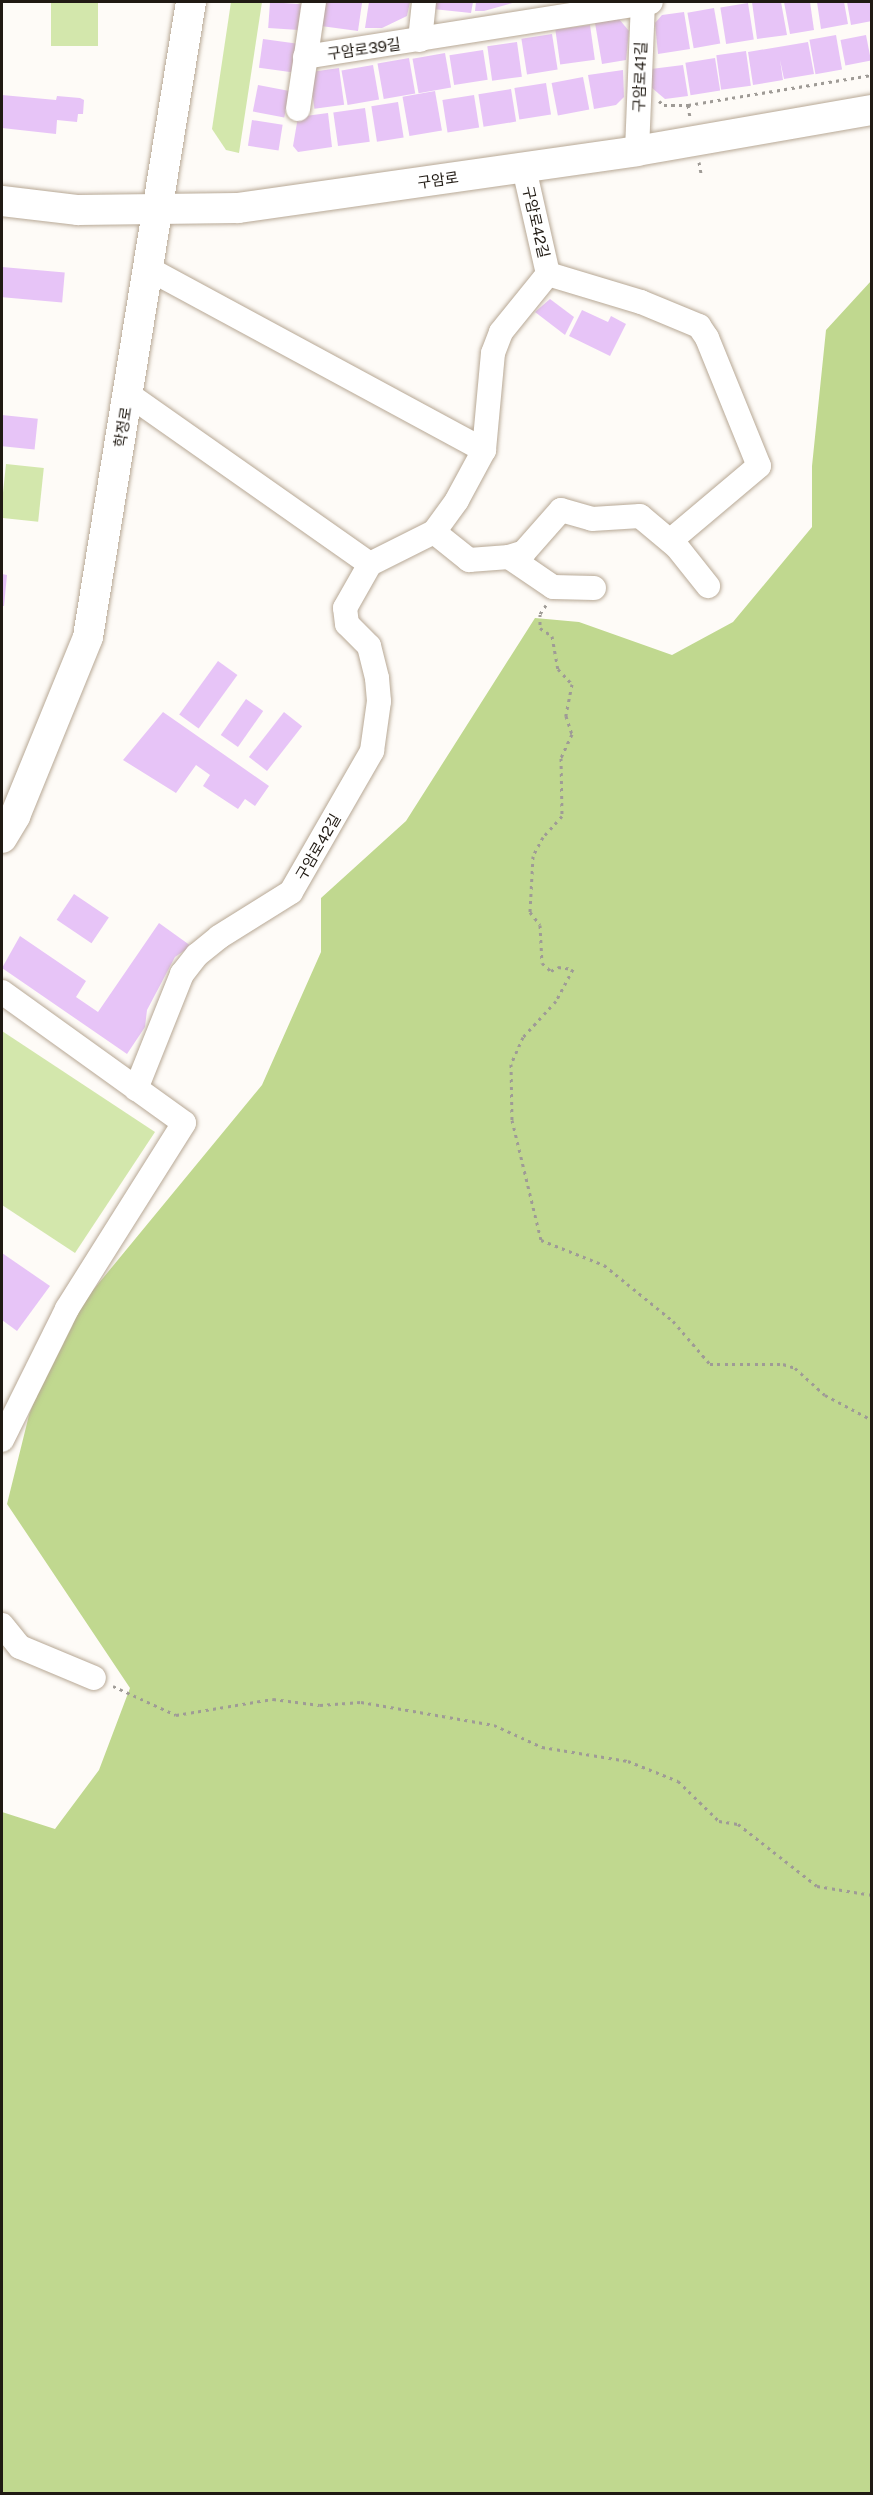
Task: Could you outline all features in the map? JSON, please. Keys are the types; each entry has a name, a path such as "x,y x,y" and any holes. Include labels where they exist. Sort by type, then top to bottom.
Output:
{"main road":[{"name":"학정로","path":"2,838 15,816 88,637 191,2"},
{"name":"구암로","path":"2,201 78,210 238,208 637,151 872,110"}],"street":[{"name":"구암로39길","path":"298,108 314,2"},
{"name":"구암로39길","path":"305,57 420,40 423,2"},
{"name":"구암로41길","path":"420,40 532,11 646,2 637,151"},
{"name":"구암로42길","path":"434,532 457,500 484,450 493,353 501,332 548,274 524,168"},
{"path":"149,269 484,450"},
{"path":"548,274 641,302 699,326 707,338 759,466 670,541"},
{"path":"128,394 370,564 434,532 469,560 509,557 524,552 561,510 592,519 640,516 670,541 708,586"},
{"path":"509,557 553,586 594,588"},
{"name":"구암로42길","path":"136,1089 182,974 197,955 219,938 291,892 372,751 379,701 377,678 369,646 347,624 345,608 370,564"},
{"path":"2,992 184,1123 67,1309 2,1440"},
{"path":"2,1625 20,1647 94,1678"}],"path":[{"path":"657,100 664,105 688,105 872,75"},
{"path":"553,586 540,614 540,628 552,636 558,669 572,684 567,716 572,734 561,758 562,816 543,837 533,856 530,912 540,925 542,963 551,971 558,967 573,969 556,1001 523,1037 511,1064 512,1120 541,1240 604,1265 673,1321 710,1364 783,1364 795,1368 825,1395 872,1420"},
{"path":"94,1678 176,1715 273,1699 320,1705 360,1702 494,1725 542,1747 627,1761 678,1781 719,1821 738,1824 817,1886 872,1895"}],"green space":[{"path":"51,2 98,2 98,46 51,46"},
{"path":"231,2 262,2 239,153 226,150 212,129"},
{"path":"871,281 871,2493 2,2494 2,1812 55,1829 99,1770 130,1688 7,1504 29,1415 61,1329 262,1085 321,952 321,898 406,821 535,618 579,622 672,655 733,622 812,527 812,466 826,330"},
{"path":"6,464 44,468 38,522 2,518"},
{"path":"2,1031 155,1132 75,1253 2,1205"}],"building":[{"path":"270,2 301,4 299,30 268,28"},
{"path":"325,2 362,3 358,31 321,26"},
{"path":"369,2 410,2 407,16 382,28 365,28"},
{"path":"433,2 473,2 471,13 433,9"},
{"path":"476,2 516,2 484,11 475,11"},
{"path":"752,2 781,2 787,35 757,39"},
{"path":"784,2 810,2 814,30 790,34"},
{"path":"817,2 844,2 848,24 821,29"},
{"path":"847,2 871,2 872,21 851,25"},
{"path":"748,3 754,40 726,44 720,7"},
{"path":"714,8 720,43 694,48 687,13"},
{"path":"684,12 690,49 658,54 655,23 662,15"},
{"path":"619,19 629,31 626,60 602,64 595,23"},
{"path":"590,25 595,60 560,65 555,30"},
{"path":"552,34 558,70 527,74 521,39"},
{"path":"836,35 842,69 815,74 809,40"},
{"path":"866,35 871,61 845,65 840,40"},
{"path":"263,39 298,44 294,73 259,68"},
{"path":"517,42 522,77 492,81 487,46"},
{"path":"808,42 814,74 784,79 780,60 783,80 753,85 748,52"},
{"path":"483,50 488,80 454,85 449,55"},
{"path":"746,51 751,86 721,90 716,55"},
{"path":"445,53 451,87 419,93 413,59"},
{"path":"409,58 415,93 384,99 377,64"},
{"path":"715,58 720,91 691,95 685,63"},
{"path":"373,65 379,99 348,105 341,71"},
{"path":"683,65 688,96 665,99 652,88 651,69"},
{"path":"339,68 344,105 314,109 309,72"},
{"path":"623,70 624,97 616,105 594,109 588,75"},
{"path":"583,77 589,109 558,115 552,83"},
{"path":"546,83 551,115 519,120 514,88"},
{"path":"258,85 289,91 284,118 253,112"},
{"path":"511,89 516,122 484,127 478,94"},
{"path":"435,91 442,130 409,136 403,97"},
{"path":"2,95 56,100 57,96 80,98 84,100 83,114 78,114 77,122 57,120 56,134 2,128"},
{"path":"474,95 479,128 448,133 442,100"},
{"path":"398,102 404,138 377,142 371,106"},
{"path":"365,108 370,142 338,146 333,112"},
{"path":"328,113 332,147 298,152 293,146 298,117"},
{"path":"252,120 283,125 279,151 248,146"},
{"path":"2,267 65,272 62,302 2,297"},
{"path":"550,299 574,317 565,335 535,312"},
{"path":"582,310 608,322 611,316 626,324 610,356 569,336"},
{"path":"2,415 38,419 35,450 2,446"},
{"path":"2,574 7,575 4,606 2,606"},
{"path":"218,661 237,675 199,729 179,714"},
{"path":"246,699 263,711 238,747 221,735"},
{"path":"163,712 269,786 255,806 245,799 238,809 203,786 210,775 196,765 176,793 123,760"},
{"path":"284,712 302,726 267,771 249,757"},
{"path":"74,894 109,917 91,943 57,920"},
{"path":"159,923 191,946 175,957 147,1010 145,1027 127,1054 2,968 20,936 86,981 76,997 98,1012"},
{"path":"2,1253 50,1286 17,1331 2,1320"}]}
